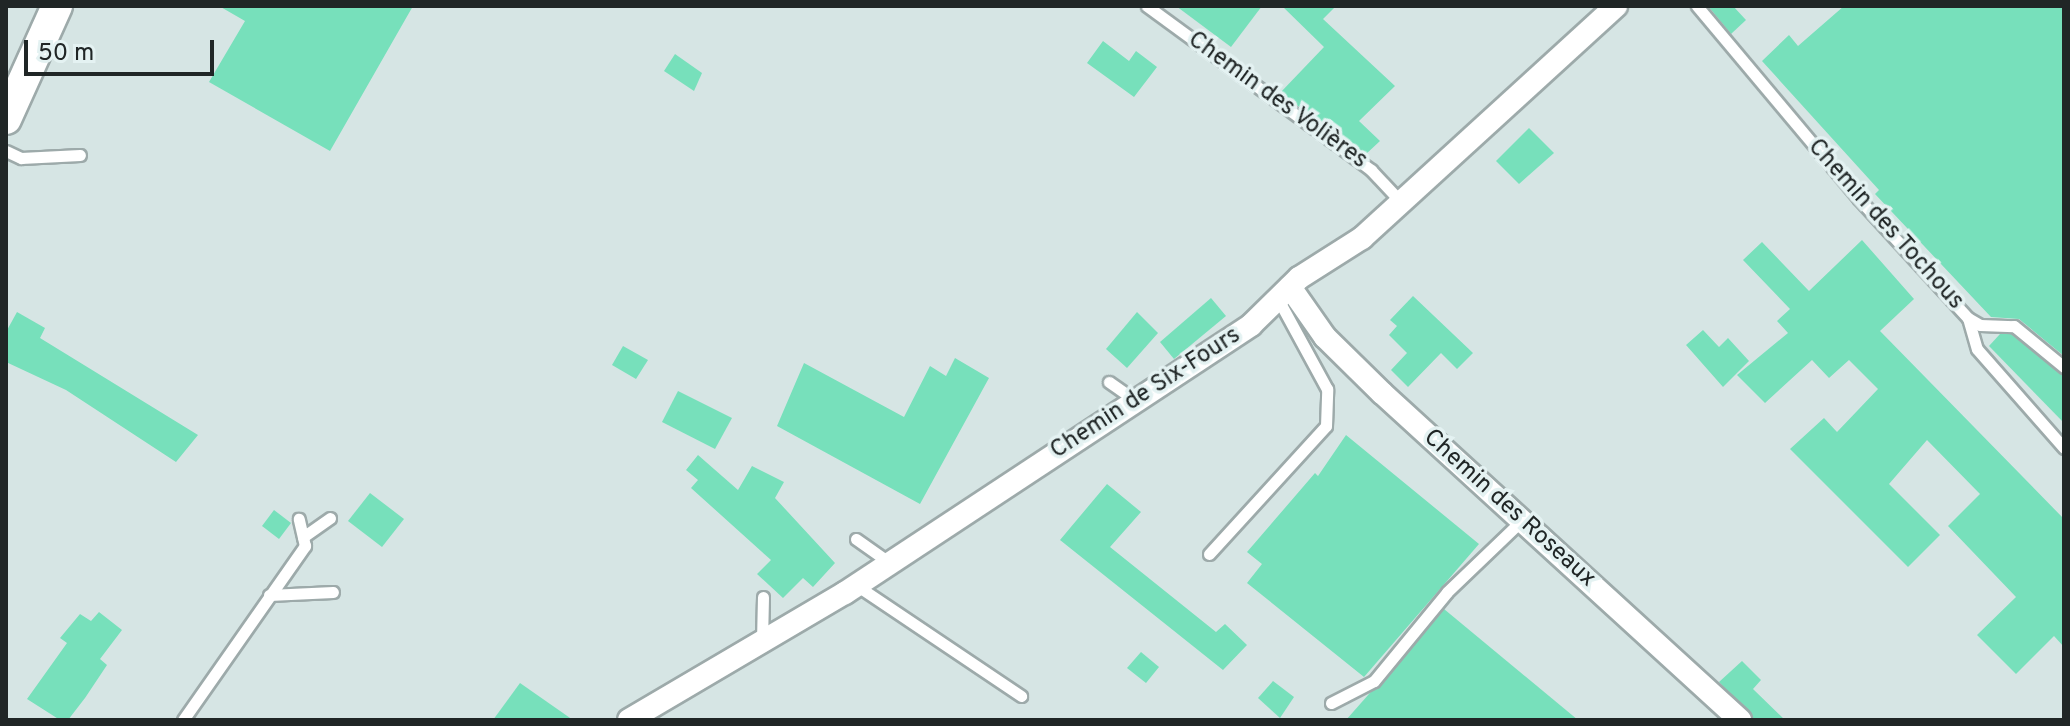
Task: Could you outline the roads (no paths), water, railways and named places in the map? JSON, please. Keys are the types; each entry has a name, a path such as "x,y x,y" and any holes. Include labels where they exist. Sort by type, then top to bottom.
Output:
{"main road":[{"path":"6,119 33,52 57,6"},
{"path":"6,88 33,52"}],"street":[{"name":"Chemin de Six-Fours","path":"629,720 670,703 762,641 856,585 1251,325 1284,293 1362,238 1616,6"},
{"name":"Chemin des Roseaux","path":"1284,293 1325,337 1521,521 1740,720"}],"lane":[{"name":"Chemin des Volières","path":"1147,6 1268,89 1371,170 1401,202"},
{"name":"Chemin des Tochous","path":"1697,6 1858,198 1968,318 1977,349 2064,448"},
{"path":"6,151 21,158 80,155"},
{"path":"1209,554 1326,426 1327,389 1284,293"},
{"path":"1968,318 1980,325 2014,326 2064,367"},
{"path":"1109,382 1136,401"},
{"path":"303,537 330,518"},
{"path":"183,720 305,546 299,519"},
{"path":"1331,703 1374,681 1447,592 1521,521"},
{"path":"856,539 890,563"},
{"path":"856,585 1021,696"},
{"path":"269,595 333,592"},
{"path":"762,641 763,597"}]}
